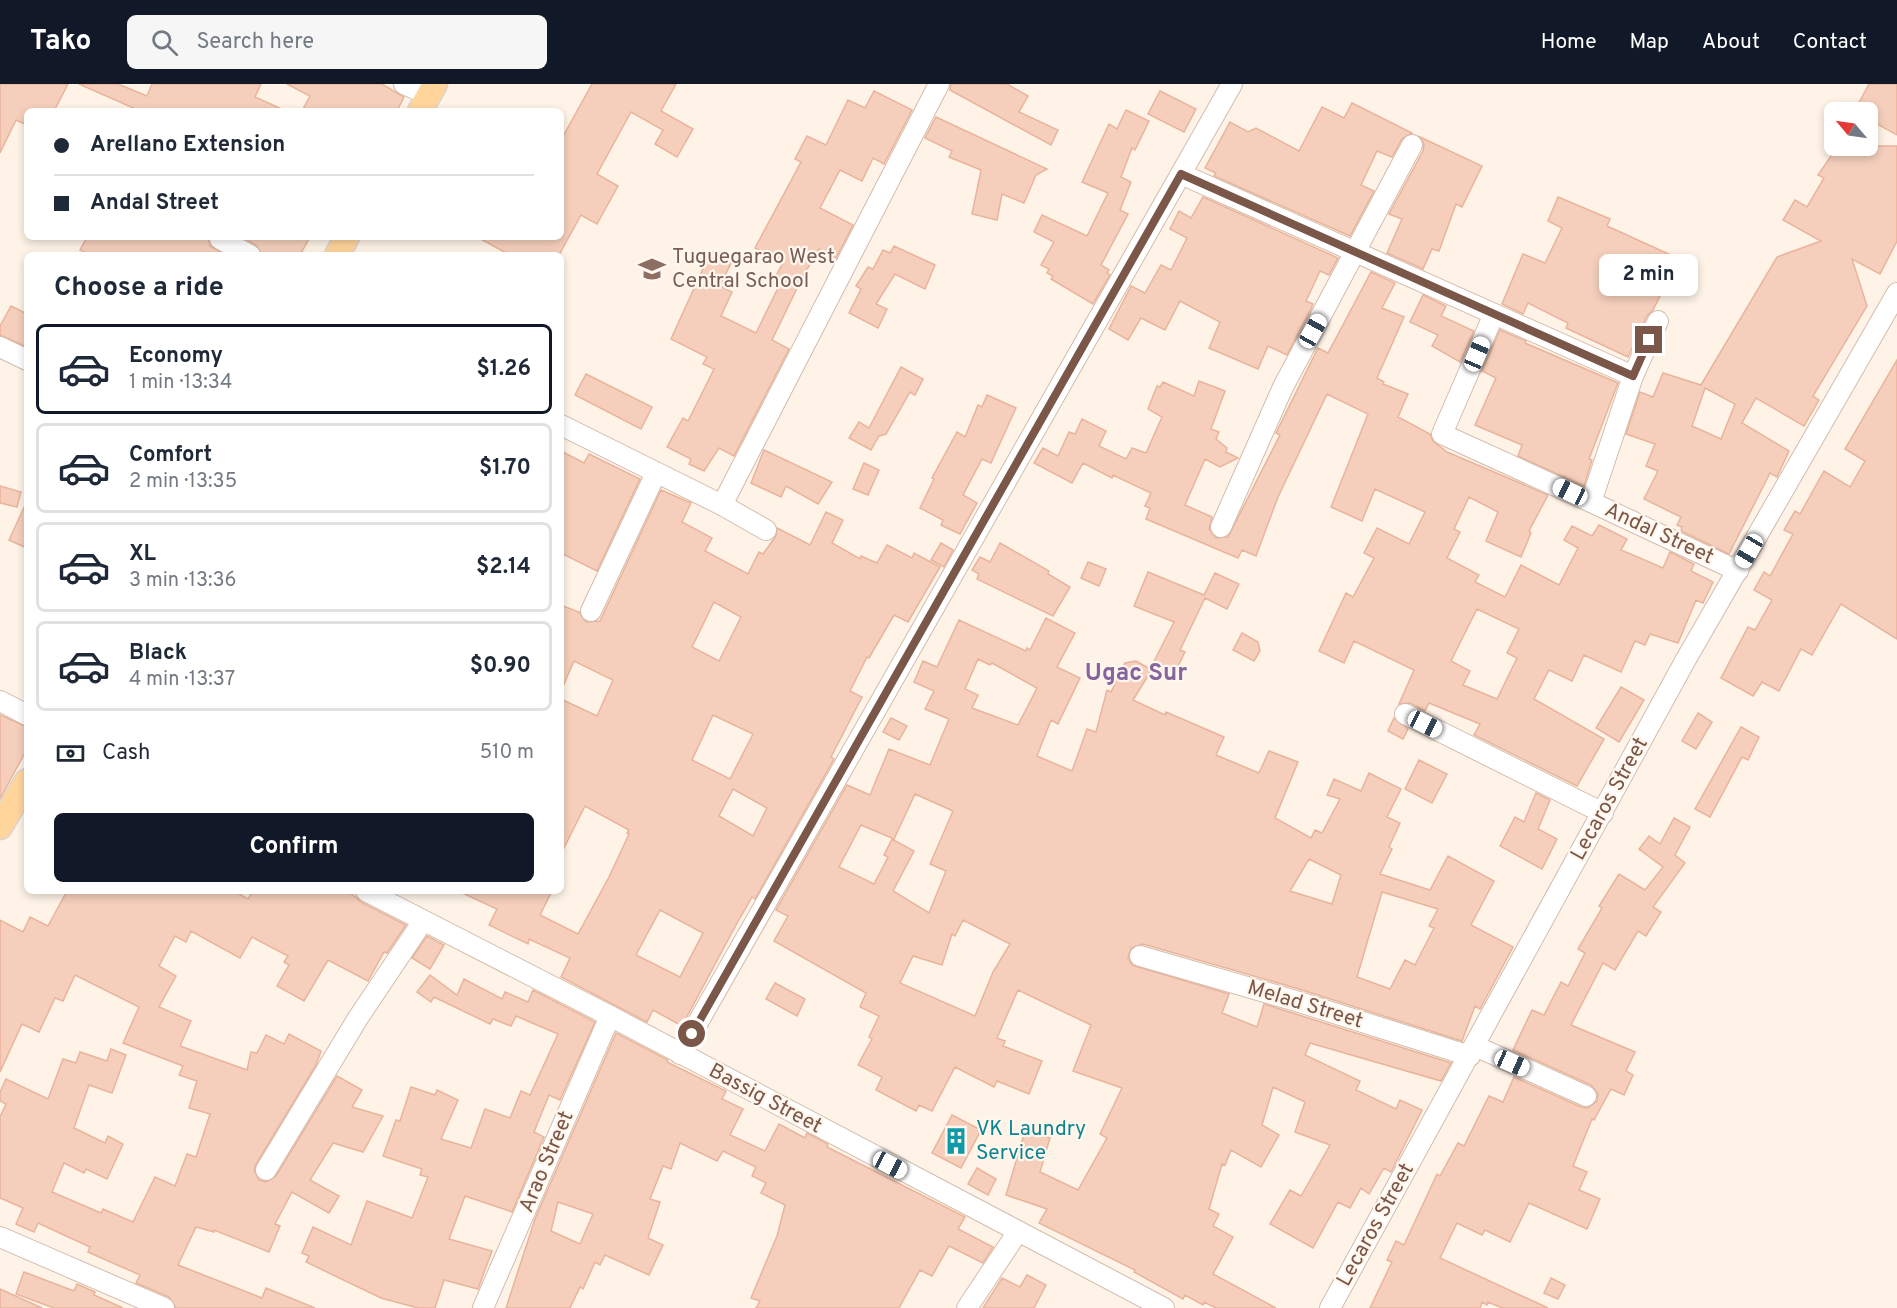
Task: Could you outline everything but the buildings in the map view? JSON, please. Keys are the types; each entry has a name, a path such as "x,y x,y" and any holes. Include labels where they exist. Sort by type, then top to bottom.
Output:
{"main road":[{"path":"0,827 24,786"}],"street":[{"path":"404,84 428,97"},
{"path":"723,505 939,84"},
{"path":"680,1054 1232,84"},
{"path":"1221,527 1283,387 1412,145"},
{"path":"1181,174 1633,376"},
{"path":"224,240 245,252"},
{"name":"Lecaros Street","path":"1330,1308 1737,571 1897,293"},
{"path":"1494,314 1442,434 1591,502"},
{"name":"Andal Street","path":"1658,321 1633,376 1591,502 1737,571"},
{"path":"0,346 24,358"},
{"path":"564,427 723,505 766,530"},
{"path":"591,611 656,473"},
{"path":"0,701 24,713"},
{"path":"1405,714 1603,813"},
{"name":"Bassig Street","path":"372,894 610,1016 1017,1233 1164,1308"},
{"path":"266,1170 358,1018 423,921"},
{"name":"Melad Street","path":"1140,956 1473,1051 1586,1096"},
{"name":"Arao Street","path":"483,1308 610,1016"},
{"path":"967,1308 1017,1233"},
{"path":"0,1237 164,1308"}],"place":[{"name":"Tuguegarao West Central School","path":"652,269"},
{"name":"VK Laundry Service","path":"956,1141"}],"district":[{"name":"Ugac Sur","path":"1136,674"}],"route":[{"path":"692,1034 1181,174 1633,376 1649,340"}]}
